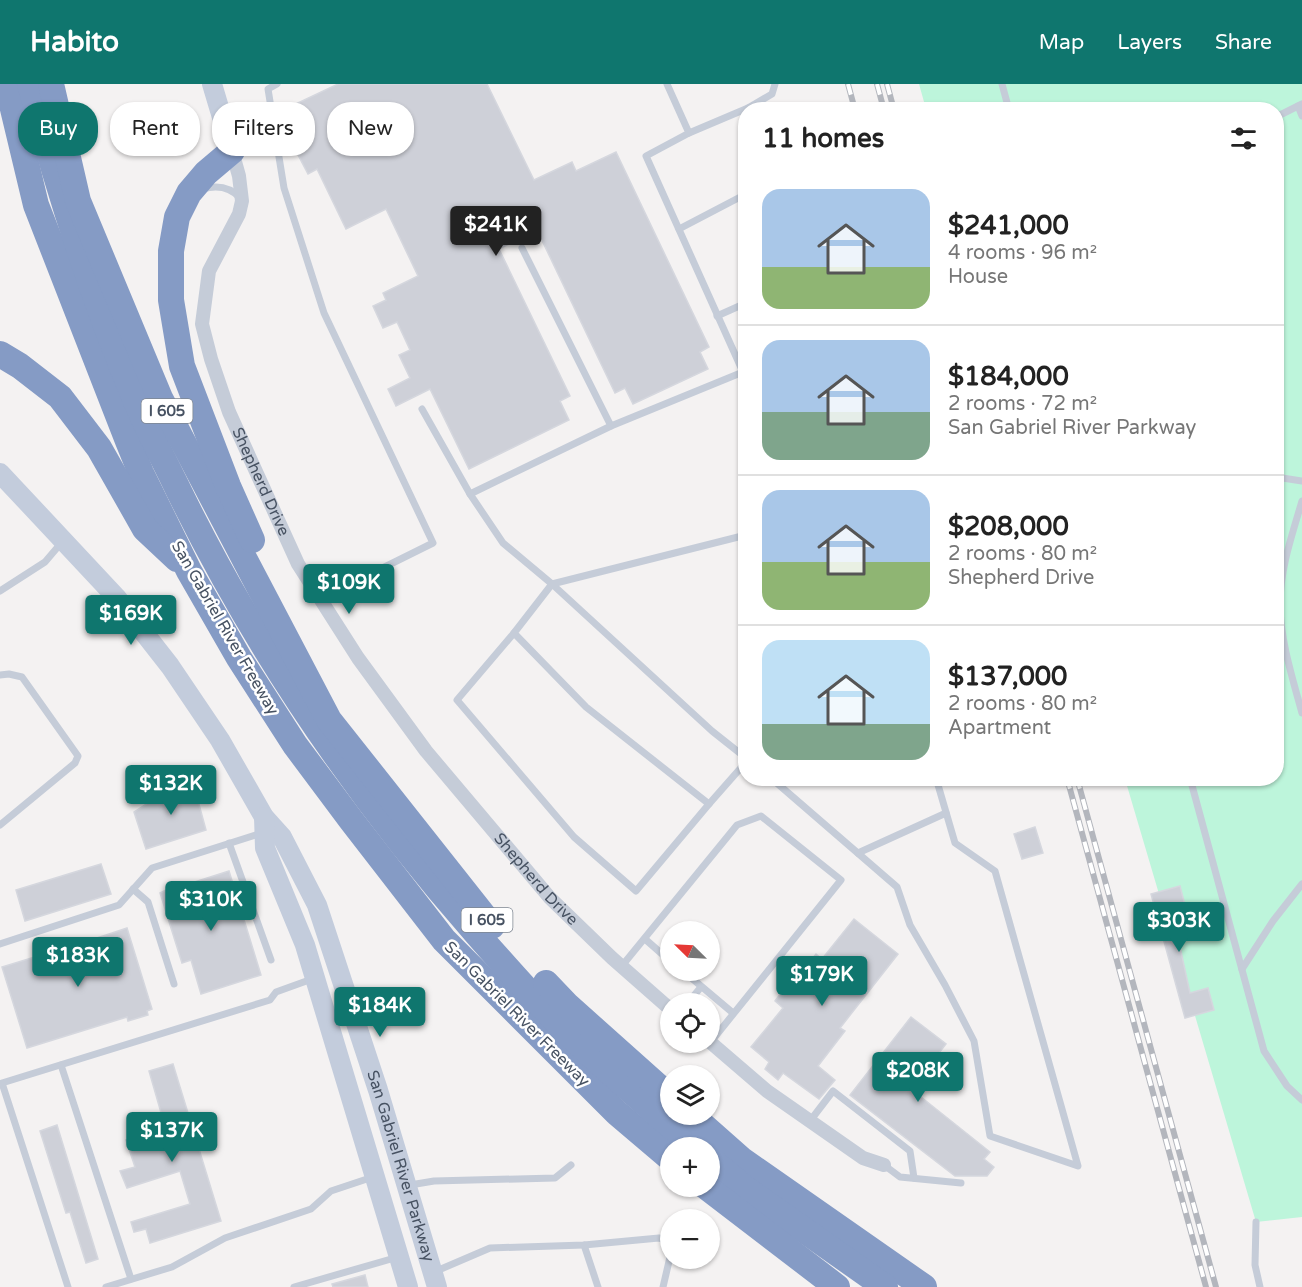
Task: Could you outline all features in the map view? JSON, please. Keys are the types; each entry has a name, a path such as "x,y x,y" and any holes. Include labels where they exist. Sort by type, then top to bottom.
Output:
{"highway":[{"name":"San Gabriel River Freeway","path":"7,84 36,205 128,441 141,473 189,571 239,658 295,746 444,940 617,1113 660,1150"},
{"path":"30,84 60,192 104,319 134,396 199,532 272,657 354,780 425,874 503,964 588,1053 683,1137"},
{"name":"I 605","path":"52,84 78,201 160,398 329,720 491,925 567,1005 660,1088"},
{"path":"226,156 206,173 189,193 177,216 171,251 171,300 182,366 228,486 329,720"},
{"path":"0,354 20,366 60,397 99,448 145,529 189,571"},
{"path":"128,441 154,460 178,511 261,658 324,754 392,846 474,944 554,1028 671,1137"},
{"path":"702,1125 742,1160 924,1287"},
{"path":"720,1167 743,1187 885,1287"},
{"path":"720,1177 795,1236 868,1287"},
{"path":"719,1197 837,1287"}],"main road":[{"path":"0,110 52,84"},
{"name":"Shepherd Drive","path":"212,84 217,102"},
{"name":"San Gabriel River Parkway","path":"0,473 116,597 170,666 220,740 264,824 282,837 317,905 436,1279"},
{"name":"San Gabriel River Parkway","path":"264,824 264,848 305,945 408,1287"}],"street":[{"name":"Shepherd Drive","path":"233,156 242,201 239,214 209,271 202,324 229,412 298,564 358,658 426,751 550,898 621,967 660,1000"},
{"path":"720,1051 767,1091 863,1158 884,1165"}],"lane":[{"path":"277,84 268,86 284,188 324,313 433,543 320,599"},
{"path":"667,84 689,133"},
{"path":"759,102 772,94 775,84"},
{"path":"1002,84 1007,102"},
{"path":"1284,113 1300,105 1302,116"},
{"path":"738,113 689,133 646,156 738,363"},
{"path":"189,193 214,186 237,194 242,201"},
{"path":"679,229 738,198"},
{"path":"522,248 611,426"},
{"path":"717,316 738,307"},
{"path":"470,494 611,426 738,374"},
{"path":"422,410 470,494 503,543 552,584 738,753"},
{"path":"1284,479 1302,482"},
{"path":"1284,573 1286,557 1302,501"},
{"path":"738,537 552,584 457,700 574,837 636,891 738,770"},
{"path":"0,591 45,562 64,540"},
{"path":"514,633 586,707 710,804"},
{"path":"1284,634 1288,664 1302,713"},
{"path":"0,675 9,674 22,677 78,756 75,763 0,825"},
{"path":"780,786 897,887 910,925 974,1041 990,1136 1078,1166 995,872 955,843 938,786"},
{"path":"1192,786 1264,1051 1287,1086 1302,1100"},
{"path":"858,853 946,813"},
{"path":"621,967 737,825 760,816 841,880 720,1029"},
{"path":"0,944 119,905 152,868 229,843 264,824"},
{"path":"229,843 272,960"},
{"path":"1242,969 1273,921 1302,884"},
{"path":"134,889 148,902 174,984"},
{"path":"645,939 660,952"},
{"path":"68,1287 2,1083 270,1000 276,992 315,978"},
{"path":"694,981 733,1013"},
{"path":"696,993 701,987"},
{"path":"61,1065 131,1279"},
{"path":"810,1121 833,1090 910,1151 914,1178"},
{"path":"884,1165 900,1177 961,1183"},
{"path":"407,1185 434,1181 555,1178 571,1166"},
{"path":"106,1287 171,1267 225,1238 310,1209 331,1191 375,1176"},
{"path":"1256,1222 1255,1265 1260,1287"},
{"path":"436,1279 490,1248 584,1245 660,1238"},
{"path":"584,1245 598,1287"},
{"path":"294,1287 400,1257"},
{"path":"663,1287 667,1269"}],"green space":[{"path":"919,84 1302,84 1302,1217 1256,1222 1127,786 1284,786 1284,102 924,102"}],"building":[{"path":"338,84 487,84 534,180 572,162 576,171 616,152 709,347 700,352 708,369 633,404 625,388 615,393 537,230 499,249 570,396 560,401 569,420 469,469 430,389 396,406 388,389 410,378 399,355 410,350 397,322 383,328 373,306 386,300 383,293 418,276 386,209 346,229 317,169 308,174 299,156 315,156 315,102 300,102"},
{"path":"191,775 206,830 146,849 134,812"},
{"path":"1035,827 1043,853 1022,859 1014,834"},
{"path":"101,864 111,894 25,921 16,890"},
{"path":"229,871 261,975 201,994 191,960 182,963 160,893 179,884 179,887"},
{"path":"1180,886 1186,909 1169,914 1178,947 1180,947 1190,993 1208,988 1214,1010 1185,1018 1151,894"},
{"path":"854,919 898,954 840,1028 845,1031 818,1066 835,1080 819,1099 783,1073 778,1080 765,1069 769,1062 751,1047 783,1008 775,1001 794,976 797,978 816,954 822,959"},
{"path":"127,928 152,1009 147,1011 148,1015 128,1021 127,1017 27,1048 2,967 61,949 61,946 87,938 88,941"},
{"path":"911,1017 946,1044 911,1089 990,1152 984,1159 994,1167 987,1176 955,1176 850,1095"},
{"path":"173,1064 221,1221 150,1243 146,1229 134,1232 131,1222 190,1204 180,1171 127,1188 120,1171 135,1167 126,1140 160,1129 159,1124 164,1123 149,1071"},
{"path":"57,1125 98,1259 86,1263 70,1212 66,1213 40,1131"},
{"path":"365,1275 368,1287 333,1287 332,1284"}],"railway":[{"path":"848,84 853,102"},
{"path":"877,84 882,102"},
{"path":"887,84 892,102"},
{"path":"1069,786 1206,1287"},
{"path":"1079,786 1216,1287"}]}
